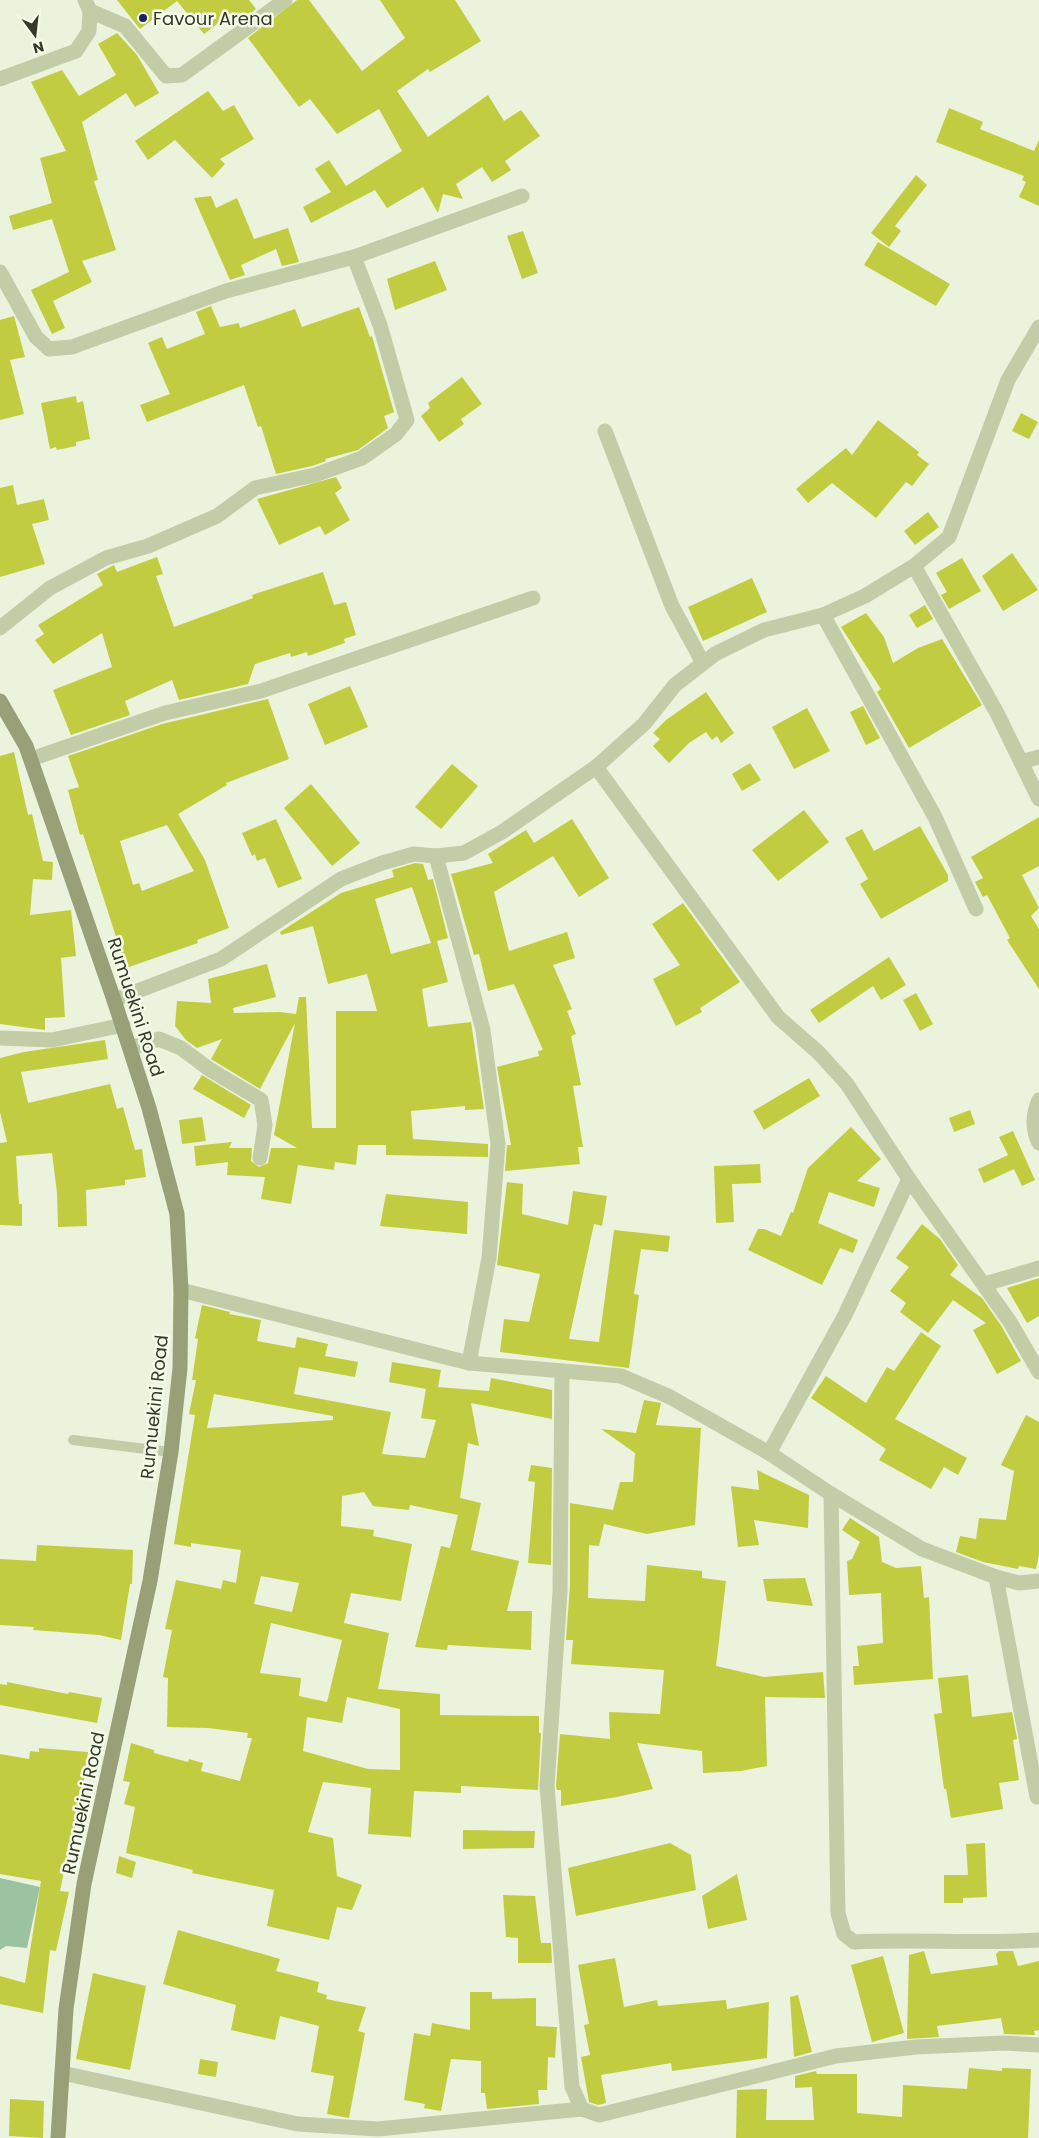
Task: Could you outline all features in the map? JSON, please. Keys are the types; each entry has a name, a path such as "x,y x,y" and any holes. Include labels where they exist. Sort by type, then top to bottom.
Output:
{"street":[{"path":"87,6 125,26 166,76 172,77 182,75 285,0"},
{"path":"0,80 76,51 89,31 87,6"},
{"path":"0,272 36,336 50,349 72,347 226,291 354,257 522,196"},
{"path":"0,628 50,588 106,558 148,546 217,516 255,488 315,475 362,458 396,434 407,420 380,325 354,257"},
{"path":"114,1000 221,959 341,879 382,863 414,854 436,856 464,853 502,832 596,767 644,724 675,685 715,654 764,630 823,615 865,596 914,566 949,537 1008,380 1039,327"},
{"path":"606,431 672,606 703,663"},
{"path":"914,566 997,712 1039,799"},
{"path":"31,759 165,713 260,690 533,598"},
{"path":"823,615 935,817 976,909"},
{"name":"Rumuekini Road","path":"0,701 26,746 31,759 123,1025 168,1176 177,1214 181,1290 180,1368 171,1452 150,1581 84,1884 66,2009 58,2138"},
{"path":"1021,762 1039,757"},
{"path":"596,767 778,1017 820,1053 847,1084 909,1179 985,1284 1039,1372"},
{"path":"436,856 483,1030 498,1144 489,1258 469,1363"},
{"path":"0,1038 52,1040 123,1025"},
{"path":"130,1048 159,1039 181,1048 210,1069 261,1100 265,1125 260,1158"},
{"path":"1039,1100 1035,1109 1034,1132 1039,1143"},
{"path":"769,1453 845,1315 909,1179"},
{"path":"985,1284 1039,1268"},
{"path":"181,1290 469,1363 621,1376 670,1397 769,1453 831,1494 922,1549 996,1577 1019,1583 1039,1581"},
{"path":"562,1371 560,1592 547,1786 572,2087 582,2110"},
{"path":"831,1494 838,1913 844,1934 854,1942 910,1940 1005,1942 1039,1940"},
{"path":"996,1577 1037,1797"},
{"path":"62,2074 298,2124 378,2129 582,2110 598,2115 836,2056 916,2047 1003,2043 1039,2045"}],"lane":[{"path":"73,1440 171,1452"}],"green space":[{"path":"0,1878 40,1887 27,1948 6,1946 0,1950"}],"building":[{"path":"117,0 249,0 256,9 237,23 230,14 204,34 177,1 140,29"},
{"path":"297,0 309,0 362,71 405,38 380,0 455,0 481,41 430,72 428,69 397,91 428,137 488,95 504,121 521,110 540,136 505,161 511,170 492,182 482,167 456,184 463,199 443,194 438,213 423,187 387,208 375,190 311,223 303,207 331,192 315,169 329,160 346,186 402,151 379,109 337,134 310,99 299,107 248,38"},
{"path":"117,33 137,55 159,93 135,107 126,93 82,122 98,180 94,181 116,250 82,261 92,282 53,301 65,328 52,334 31,290 69,272 52,219 13,230 9,216 52,203 40,158 66,151 31,82 62,70 79,96 116,75 98,44"},
{"path":"208,91 223,111 234,105 254,139 220,159 225,164 212,178 175,140 148,160 135,141"},
{"path":"949,108 983,122 980,129 1034,151 1039,140 1039,206 1019,197 1026,182 1022,180 1024,176 936,142"},
{"path":"916,175 927,185 895,226 901,231 889,247 871,233"},
{"path":"211,196 216,208 237,198 254,239 288,228 299,262 282,266 276,249 241,265 245,275 230,280 194,198"},
{"path":"523,231 538,273 522,279 507,236"},
{"path":"878,242 950,284 936,306 864,265"},
{"path":"435,261 447,290 395,310 387,279"},
{"path":"211,306 220,327 239,323 240,328 295,309 302,327 359,307 370,337 372,336 394,412 384,416 388,428 358,450 325,459 326,461 312,466 276,474 261,426 258,427 244,385 147,422 140,405 170,394 148,343 162,337 167,349 205,334 196,312"},
{"path":"14,316 25,357 10,360 24,414 0,420 0,320"},
{"path":"462,377 482,404 461,419 464,424 439,442 421,416 430,408 428,403"},
{"path":"76,396 77,403 83,401 90,439 76,442 76,446 57,450 56,447 50,449 41,403"},
{"path":"1021,413 1038,422 1029,439 1012,431"},
{"path":"878,420 919,452 917,455 929,464 912,486 906,482 876,518 832,483 808,503 796,489 846,448 852,455"},
{"path":"336,477 342,488 335,493 350,520 325,535 320,526 279,545 257,499"},
{"path":"13,485 17,505 44,499 49,520 32,524 45,564 0,577 0,488"},
{"path":"928,512 939,527 915,545 904,531"},
{"path":"1012,553 1038,590 1003,611 982,576"},
{"path":"157,557 163,574 156,576 174,627 253,598 252,595 323,572 334,605 346,602 356,635 344,639 345,643 308,656 307,652 291,657 290,653 255,664 248,684 179,700 172,680 125,701 130,715 71,735 53,690 112,667 102,633 53,664 35,640 44,634 38,625 103,585 97,574 114,565 117,572"},
{"path":"962,558 981,591 949,609 941,595 947,592 936,573"},
{"path":"752,578 767,612 703,641 688,607"},
{"path":"925,605 933,619 917,628 909,615"},
{"path":"866,613 884,637 893,663 918,648 942,639 982,705 909,748 877,692 881,689 841,627"},
{"path":"350,686 368,727 325,745 308,704"},
{"path":"706,692 734,733 721,743 717,736 712,740 706,732 689,743 669,763 653,746 660,739 653,733 666,720"},
{"path":"268,699 289,759 226,783 227,785 178,814 205,860 229,928 197,940 198,943 126,968 83,834 80,835 68,790 79,787 68,756 162,724","holes":["167,825 194,871 142,891 139,883 133,885 120,841"]},
{"path":"863,706 880,738 866,745 850,712"},
{"path":"807,708 830,751 794,769 772,727"},
{"path":"14,752 28,815 32,814 43,861 53,862 52,880 33,879 30,915 71,910 76,956 61,958 65,1017 45,1018 45,1030 0,1024 0,756"},
{"path":"750,763 761,780 742,791 732,774"},
{"path":"452,764 478,786 441,829 415,807"},
{"path":"311,784 360,843 332,866 284,808"},
{"path":"804,810 829,842 778,881 752,850"},
{"path":"1039,817 1039,866 1022,875 1039,908 1031,916 1039,929 1039,989 1007,940 1010,938 987,895 983,897 975,882 983,878 971,857"},
{"path":"276,819 302,879 278,888 265,858 257,861 255,854 252,856 242,833"},
{"path":"572,819 609,878 579,897 553,856 494,892 509,951 567,932 575,958 553,965 572,1009 567,1011 576,1034 571,1036 581,1085 573,1086 583,1147 578,1147 580,1164 505,1171 507,1145 511,1145 497,1067 539,1056 538,1051 543,1050 514,984 488,991 479,954 474,955 451,874 493,863 488,854 526,830 534,843"},
{"path":"920,826 948,875 948,881 881,919 860,884 868,879 845,838 862,829 874,851"},
{"path":"415,863 423,864 428,880 433,879 448,938 437,941 448,982 422,989 428,1027 471,1022 484,1109 465,1110 465,1106 411,1111 413,1139 488,1144 488,1157 386,1155 386,1145 358,1145 356,1165 335,1162 334,1170 298,1165 291,1204 261,1199 265,1177 227,1175 228,1162 196,1166 194,1146 232,1142 229,1148 252,1148 251,1161 259,1167 268,1163 271,1148 297,1148 274,1135 295,1023 260,1089 211,1059 222,1039 197,1048 186,1040 175,1026 177,1001 211,1003 208,979 267,964 276,997 233,1008 234,1013 280,1012 296,1014 299,997 306,997 312,1128 336,1128 336,1011 377,1011 367,974 328,984 313,926 281,935 280,932 341,893 394,877 392,870","holes":["412,887 431,943 391,954 375,899"]},
{"path":"683,903 740,982 700,1008 702,1012 676,1026 653,979 680,965 652,924"},
{"path":"889,957 906,985 881,1000 873,986 819,1023 810,1010"},
{"path":"916,993 933,1024 920,1031 903,1000"},
{"path":"105,1040 108,1059 21,1072 28,1103 110,1084 117,1109 123,1107 135,1150 142,1149 146,1177 125,1180 125,1185 86,1190 87,1226 58,1227 57,1193 52,1153 16,1156 19,1204 22,1204 22,1226 0,1225 0,1143 7,1142 0,1112 0,1058 24,1052"},
{"path":"202,1075 251,1105 244,1118 193,1089"},
{"path":"809,1078 820,1096 764,1130 753,1111"},
{"path":"970,1110 975,1124 954,1132 949,1118"},
{"path":"202,1117 206,1141 182,1144 179,1120"},
{"path":"851,1127 881,1159 857,1181 880,1188 874,1207 829,1192 818,1223 858,1240 853,1253 840,1248 822,1285 748,1250 758,1229 764,1229 781,1236 791,1212 793,1213 808,1168"},
{"path":"1013,1131 1035,1180 1022,1186 1014,1169 984,1183 978,1169 1008,1155 999,1137"},
{"path":"760,1164 761,1183 732,1184 734,1222 716,1223 714,1166"},
{"path":"507,1182 523,1184 522,1214 568,1225 573,1191 607,1196 602,1226 594,1224 569,1339 599,1342 614,1230 670,1236 668,1252 641,1249 634,1294 639,1295 629,1368 500,1352 504,1319 529,1322 540,1274 497,1265"},
{"path":"386,1194 468,1202 467,1234 380,1226"},
{"path":"922,1224 940,1239 958,1265 950,1275 982,1298 1002,1327 1021,1361 997,1374 973,1330 986,1323 953,1300 928,1333 900,1312 906,1303 890,1291 909,1267 896,1258"},
{"path":"1039,1278 1039,1316 1027,1323 1007,1288"},
{"path":"202,1305 230,1312 229,1314 261,1320 257,1341 295,1348 297,1337 328,1344 325,1356 358,1362 355,1377 299,1367 294,1394 391,1412 382,1454 425,1458 436,1420 421,1418 426,1389 389,1382 392,1362 441,1370 438,1387 489,1391 491,1378 552,1390 552,1419 471,1403 479,1446 468,1443 460,1498 481,1503 471,1550 519,1561 507,1611 532,1611 531,1650 448,1645 447,1650 415,1647 441,1546 450,1548 458,1515 410,1505 409,1510 373,1506 364,1492 342,1496 341,1526 374,1530 373,1536 412,1544 401,1601 351,1593 344,1623 389,1633 378,1689 440,1694 440,1715 539,1716 539,1733 541,1733 538,1790 461,1786 461,1793 414,1791 411,1837 368,1834 371,1788 323,1782 308,1832 333,1838 337,1876 362,1885 352,1910 337,1907 329,1940 267,1926 274,1890 192,1873 193,1870 126,1853 135,1807 124,1804 130,1782 123,1781 131,1743 154,1750 154,1753 188,1762 189,1759 203,1763 201,1771 240,1781 252,1738 247,1738 248,1733 208,1728 167,1727 168,1678 163,1677 172,1630 165,1629 176,1580 221,1589 223,1580 236,1583 241,1550 191,1543 191,1547 174,1544 195,1415 189,1414 196,1380 192,1380 198,1339 195,1338","holes":["214,1394 333,1416 333,1420 207,1428","261,1576 299,1583 292,1612 254,1604","271,1623 342,1640 327,1702 299,1696 301,1678 260,1673","347,1697 400,1709 400,1770 368,1769 303,1751 307,1717 342,1723"]},
{"path":"921,1332 941,1346 895,1419 967,1458 958,1475 944,1467 931,1489 879,1460 886,1449 811,1398 826,1376 866,1403 887,1367 894,1371"},
{"path":"644,1400 661,1403 656,1425 701,1428 695,1525 647,1534 604,1524 599,1546 589,1545 588,1598 645,1601 647,1565 702,1571 702,1578 726,1581 716,1666 764,1677 823,1672 825,1698 765,1697 767,1766 741,1771 703,1773 702,1751 637,1743 653,1789 561,1806 561,1790 557,1790 556,1786 560,1734 610,1739 609,1712 660,1714 664,1670 571,1664 573,1640 566,1640 570,1585 570,1503 613,1510 620,1482 633,1482 635,1453 601,1429 636,1433"},
{"path":"1026,1415 1039,1422 1039,1555 1036,1569 1019,1566 1018,1569 983,1562 956,1552 960,1536 976,1539 979,1518 1006,1520 1014,1471 1001,1465"},
{"path":"531,1465 552,1468 551,1565 528,1563 535,1482 528,1481"},
{"path":"757,1470 809,1495 808,1528 754,1520 759,1545 738,1547 731,1486 759,1490"},
{"path":"850,1518 879,1537 882,1562 896,1568 921,1566 924,1598 929,1597 933,1679 854,1685 853,1666 859,1666 857,1646 883,1643 881,1593 849,1595 847,1561 852,1559 860,1542 842,1530"},
{"path":"37,1545 133,1550 132,1584 130,1584 121,1640 99,1635 33,1630 34,1627 0,1625 0,1559 36,1561"},
{"path":"805,1578 813,1606 767,1601 763,1579"},
{"path":"968,1675 972,1717 1012,1712 1017,1739 1013,1740 1019,1780 999,1783 1003,1809 951,1818 946,1789 944,1789 934,1714 942,1713 938,1678"},
{"path":"7,1682 68,1694 69,1692 102,1698 97,1723 0,1705 0,1684 7,1685"},
{"path":"39,1748 88,1752 81,1802 72,1841 70,1841 60,1891 69,1892 56,1951 50,1950 43,2013 0,2004 0,1976 25,1983 41,1881 0,1874 0,1754 29,1759 30,1751 39,1752"},
{"path":"463,1830 535,1831 534,1848 463,1849"},
{"path":"670,1843 691,1855 696,1890 576,1916 568,1868"},
{"path":"985,1843 987,1897 963,1898 963,1903 944,1903 944,1875 968,1875 966,1844"},
{"path":"119,1856 136,1862 132,1878 116,1873"},
{"path":"737,1874 747,1920 708,1929 702,1896"},
{"path":"503,1895 535,1896 541,1943 551,1943 552,1963 518,1963 518,1938 506,1937"},
{"path":"178,1930 280,1959 276,1971 319,1982 317,1992 327,1995 326,1999 366,2007 358,2031 365,2033 349,2118 327,2114 334,2076 311,2072 319,2026 280,2016 275,2040 231,2030 236,2005 163,1984"},
{"path":"924,1951 931,1974 998,1965 996,1954 999,1951 1013,1951 1018,1966 1039,1961 1039,2030 1034,2031 1035,2035 1004,2034 1001,2018 937,2026 939,2037 907,2039 909,1955"},
{"path":"883,1956 904,2033 872,2042 851,1965"},
{"path":"615,1958 624,2007 657,2000 658,2006 726,2000 727,2009 769,2002 767,2058 672,2071 671,2063 601,2075 606,2103 598,2105 589,2102 581,2057 590,2055 584,2025 589,2024 578,1965"},
{"path":"93,1973 146,1986 130,2070 76,2059"},
{"path":"470,1992 492,1992 492,1999 536,1998 536,2026 557,2027 555,2058 548,2057 547,2090 538,2090 539,2104 487,2109 485,2093 481,2093 481,2061 451,2059 441,2111 424,2108 425,2104 404,2100 414,2033 430,2036 432,2023 470,2030"},
{"path":"798,1995 812,2052 794,2057 790,1997"},
{"path":"200,2059 218,2062 216,2077 198,2074"},
{"path":"969,2068 1002,2071 1002,2068 1031,2069 1028,2138 736,2138 737,2090 767,2089 766,2120 814,2120 812,2087 795,2088 795,2076 816,2071 817,2074 857,2074 857,2113 902,2117 903,2085 967,2089"},
{"path":"10,2099 44,2101 43,2138 9,2136"}],"place":[{"name":"Favour Arena","path":"143,18"}]}
